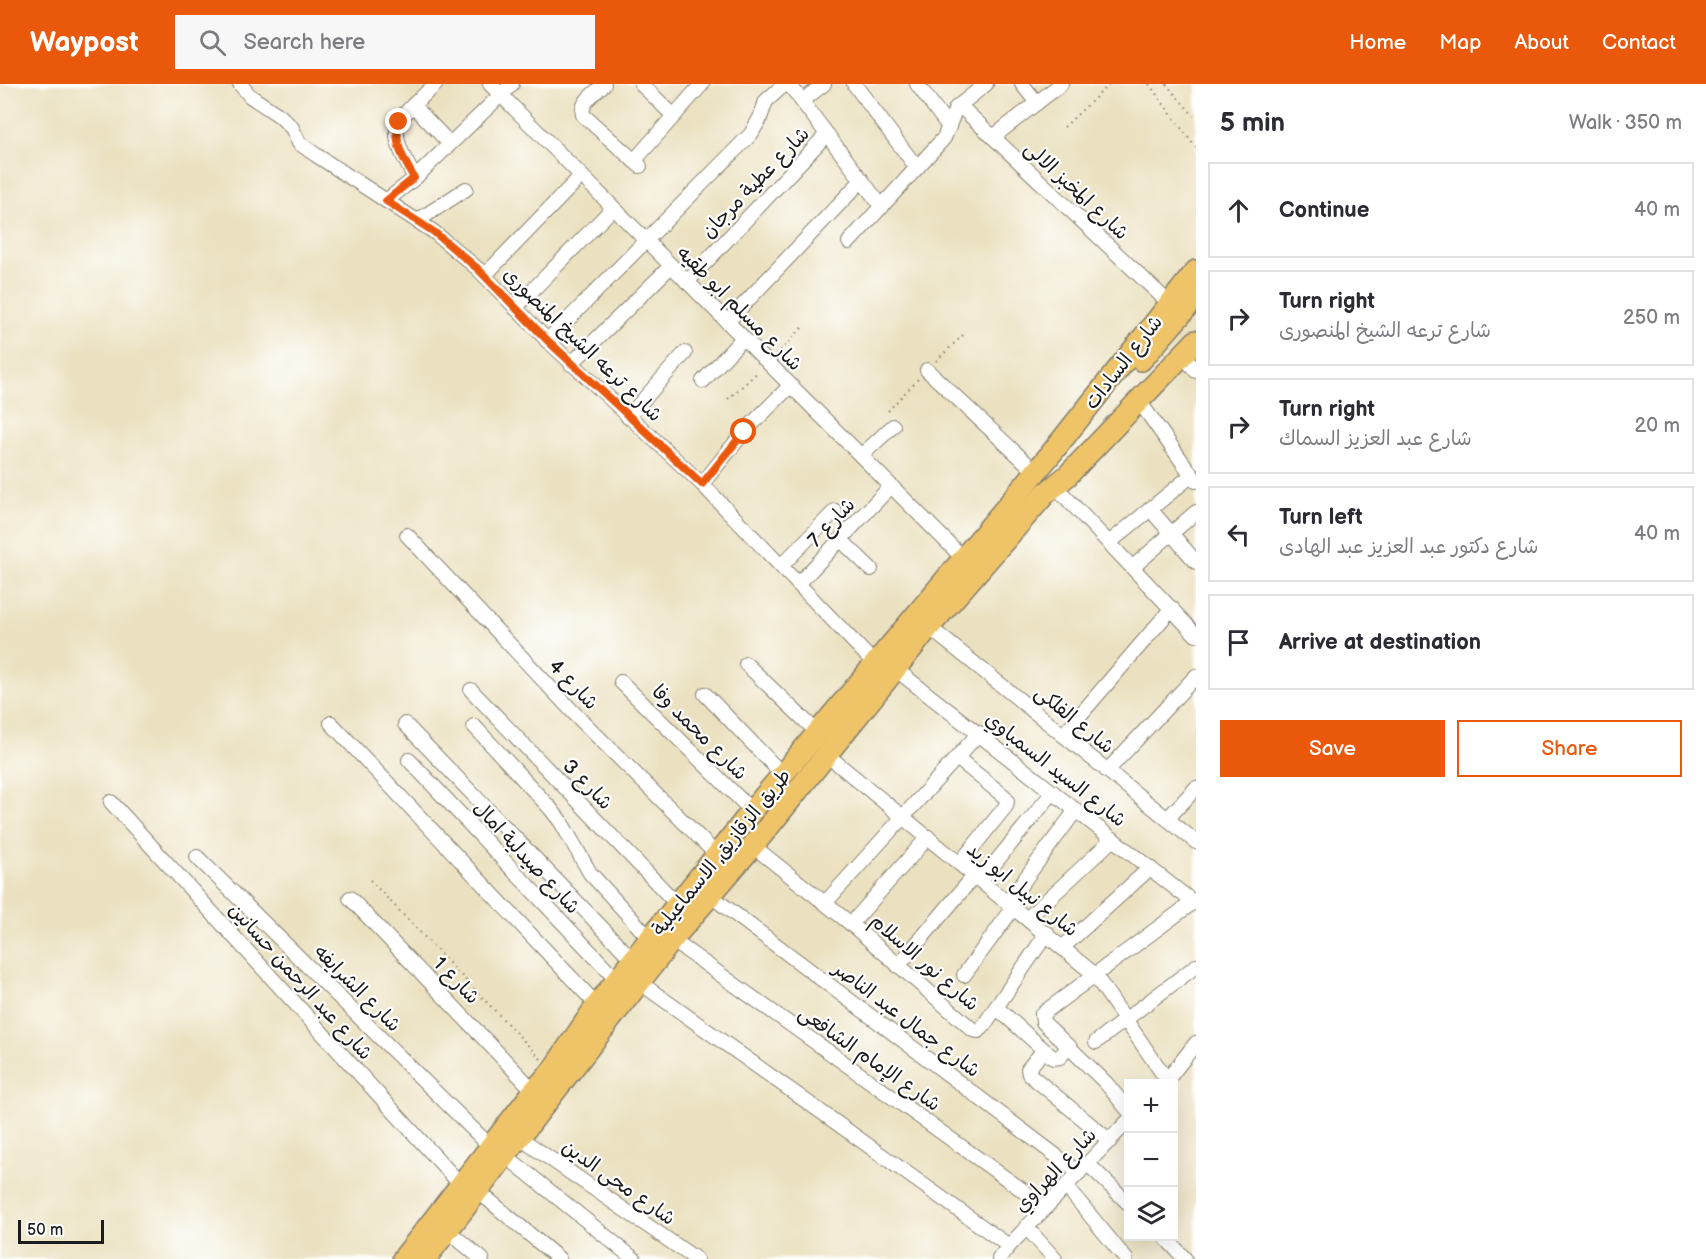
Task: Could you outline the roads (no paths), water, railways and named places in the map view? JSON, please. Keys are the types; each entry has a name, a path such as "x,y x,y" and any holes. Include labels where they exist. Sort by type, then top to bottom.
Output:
{"highway":[{"name":"شارع السادات","path":"1050,454 1196,271"},
{"path":"1050,454 1066,446 1196,297"},
{"path":"1061,481 1076,454 1196,316"},
{"name":"شارع السادات","path":"1061,481 1139,401 1192,355"},
{"name":"طريق الزقازيق, الاسماعيلية","path":"498,1152 520,1138 672,940 716,891 827,755 885,666 964,559 1050,454"},
{"name":"طريق الزقازيق, الاسماعيلية","path":"404,1259 470,1189 498,1152 534,1090 552,1071 597,1005 817,732 928,627 1045,494 1061,481"},
{"path":"731,837 751,849"},
{"path":"711,862 716,891"},
{"name":"طريق الزقازيق, الاسماعيلية","path":"425,1259 448,1231 470,1189"}],"street":[{"name":"شارع ترعه الشيخ المنصورى","path":"240,84 250,96 280,116 292,128 299,142 417,221 485,275 547,341 702,484 798,584 885,666"},
{"path":"414,178 400,152 396,132 405,113 436,84"},
{"name":"شارع مسلم ابو طقيه","path":"490,84 964,559"},
{"path":"386,201 414,178 512,84"},
{"path":"604,84 584,103 583,115 637,164 702,84"},
{"path":"641,84 674,116"},
{"path":"547,341 751,134 766,101 787,84 882,207"},
{"path":"802,101 824,84"},
{"path":"854,84 917,168"},
{"path":"917,84 949,127"},
{"path":"849,242 944,138 959,105 986,84"},
{"path":"1022,84 1037,103"},
{"path":"993,137 1061,84"},
{"path":"413,105 450,144"},
{"name":"شارع المخبز الالى","path":"959,105 1169,303"},
{"name":"شارع عطية مرجان","path":"687,282 827,134"},
{"path":"485,275 581,176"},
{"path":"727,322 862,180"},
{"path":"417,221 466,189"},
{"path":"515,308 613,208"},
{"path":"572,364 671,266"},
{"path":"703,381 743,338"},
{"path":"628,417 685,353"},
{"path":"927,370 1036,472"},
{"path":"702,484 744,432 790,386"},
{"path":"1110,542 1150,509 1194,478 1139,401"},
{"path":"861,456 892,426"},
{"path":"1061,481 1110,542 1196,635"},
{"name":"شارع 7","path":"798,584 891,486"},
{"path":"1150,509 1196,562"},
{"path":"781,566 834,510"},
{"path":"1133,567 1196,512"},
{"name":"شارع 4","path":"407,535 711,862"},
{"path":"841,540 871,569"},
{"path":"1063,735 1172,608"},
{"name":"شارع الفلكى","path":"928,627 1196,842"},
{"path":"746,664 817,732"},
{"name":"شارع السيد السمباوي","path":"885,666 979,733 1195,901"},
{"name":"شارع محمد وفا","path":"621,681 752,811"},
{"path":"1107,771 1193,685"},
{"name":"شارع 3","path":"471,690 677,904"},
{"path":"705,694 783,775"},
{"path":"331,723 597,1005"},
{"path":"405,724 633,960"},
{"path":"474,726 550,808 561,822 590,873 650,939"},
{"path":"825,903 979,733"},
{"name":"شارع نبيل ابو زيد","path":"827,755 1047,933 1094,974 1164,1079"},
{"path":"957,758 1005,796 1007,801 1006,806 960,863"},
{"name":"شارع صيدلية امال","path":"409,760 617,980"},
{"path":"1167,819 1196,788"},
{"path":"898,966 1053,792"},
{"name":"شارع عبد الرحمن حسانين","path":"111,802 470,1189 558,1259"},
{"path":"964,975 1076,810"},
{"path":"851,924 928,837"},
{"path":"1028,918 1113,839"},
{"name":"شارع نور الاسلام","path":"751,849 851,924 973,1030 978,1031 982,1028 1047,933"},
{"name":"شارع الشرايفه","path":"197,857 498,1152 634,1259"},
{"path":"1063,947 1150,868"},
{"name":"شارع جمال عبد الناصر","path":"716,891 1124,1200"},
{"name":"شارع 1","path":"350,898 534,1090"},
{"path":"1124,1105 1106,1083 1043,1022 1042,1014 1195,901"},
{"name":"شارع الإمام الشافعى","path":"672,940 1046,1207"},
{"path":"1096,1042 1196,966"},
{"path":"639,982 1009,1245"},
{"path":"996,1008 1055,1059 1060,1057 1069,1046"},
{"path":"1044,1050 1028,1069 1029,1074 1110,1141"},
{"path":"1169,1079 1194,1050"},
{"name":"شارع الهراوي","path":"999,1259 1009,1245 1124,1125"},
{"name":"شارع محى الدين","path":"520,1138 696,1259"},
{"path":"1066,1186 1126,1259"},
{"path":"1026,1227 1055,1259"},
{"path":"448,1231 482,1259"},
{"path":"1169,1241 1185,1259"}]}
